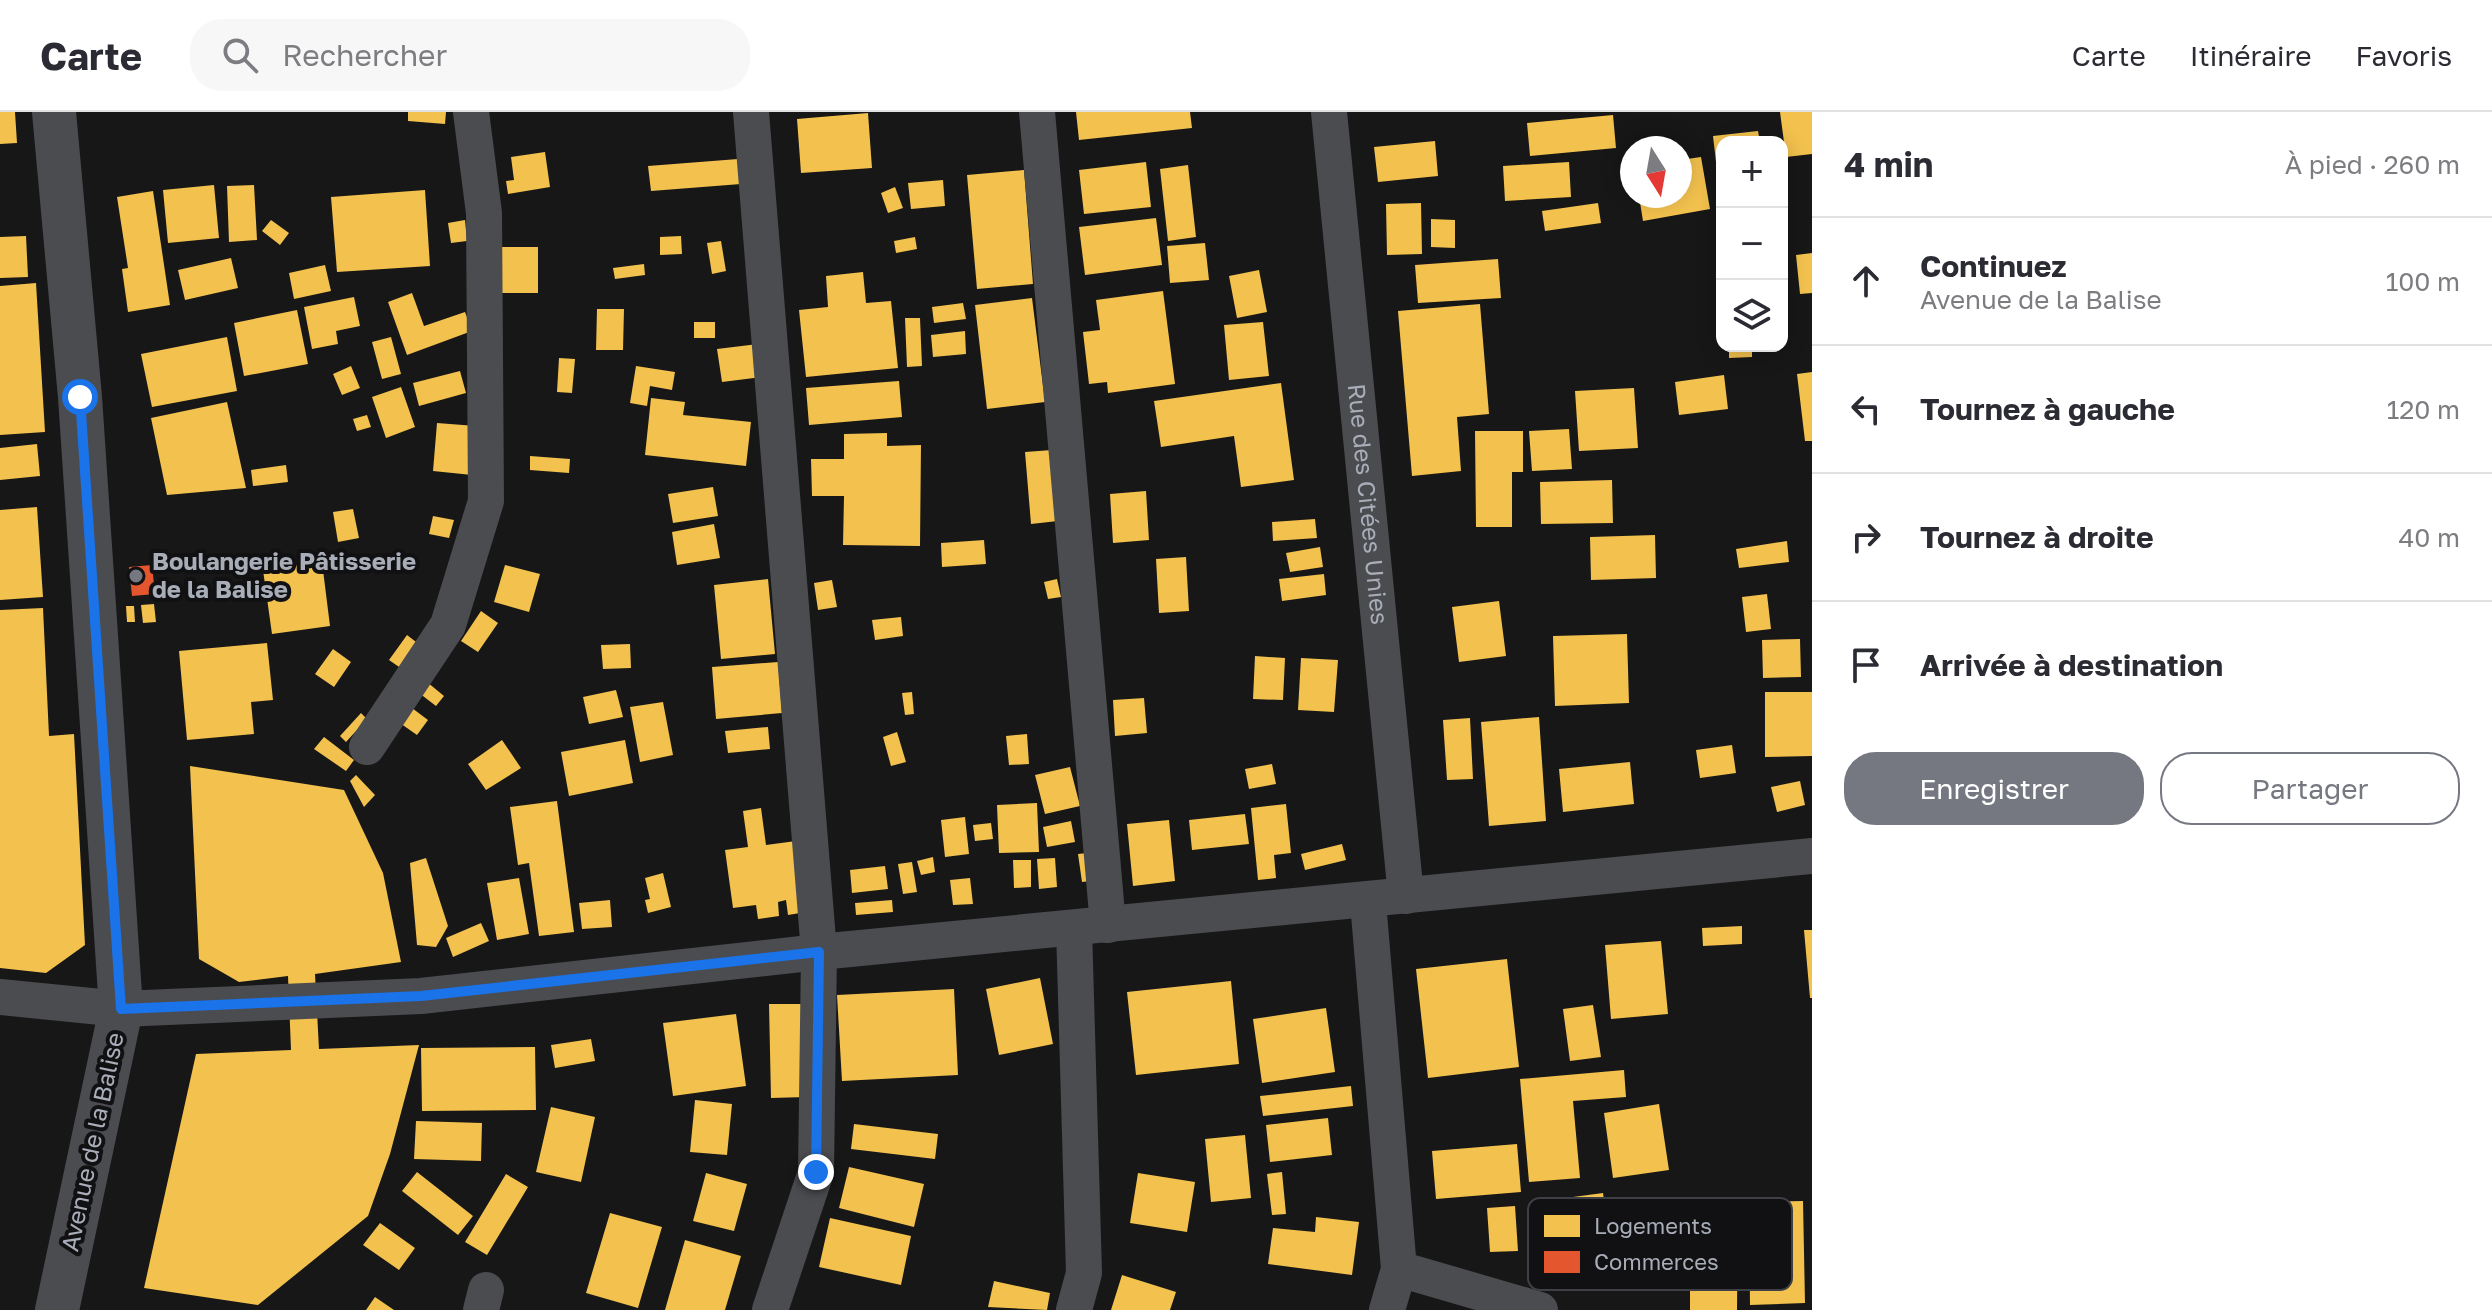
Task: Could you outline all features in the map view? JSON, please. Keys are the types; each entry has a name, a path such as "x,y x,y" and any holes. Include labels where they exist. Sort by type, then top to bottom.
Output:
{"street":[{"name":"Avenue de la Balise","path":"54,112 80,397 121,1009 57,1310"},
{"path":"367,747 448,625 486,501 484,213 471,112"},
{"path":"751,112 819,952 816,1172 770,1310"},
{"path":"1037,112 1091,927 1084,1273 1074,1310"},
{"name":"Rue des Citées Unies","path":"1329,112 1406,896"},
{"path":"0,997 121,1009 421,996 819,952 1368,902 1812,856"},
{"path":"1368,902 1399,1269 1387,1310"},
{"path":"1399,1269 1540,1310"}],"building: Logements":[{"path":"0,112 15,112 17,143 0,144"},
{"path":"408,112 446,112 445,124 408,121"},
{"path":"1076,112 1190,112 1192,128 1079,140"},
{"path":"1780,112 1812,112 1812,154 1788,157 1788,136 1783,136"},
{"path":"868,113 872,168 801,173 797,119"},
{"path":"1613,115 1616,148 1530,156 1527,123"},
{"path":"1758,131 1759,136 1716,136 1716,162 1713,136"},
{"path":"1435,141 1438,176 1378,182 1374,147"},
{"path":"545,152 550,187 508,194 506,181 514,180 511,157"},
{"path":"1701,157 1710,209 1643,221 1641,208 1692,208 1692,158"},
{"path":"738,159 741,184 651,191 648,166"},
{"path":"1146,162 1151,207 1084,214 1079,170"},
{"path":"1569,162 1571,197 1505,201 1503,166"},
{"path":"1188,165 1196,237 1168,241 1160,169"},
{"path":"1024,170 1033,284 977,289 967,175"},
{"path":"943,180 945,206 911,209 908,183"},
{"path":"214,185 219,238 168,243 163,190"},
{"path":"254,185 257,240 229,242 227,186"},
{"path":"895,187 903,208 888,213 881,193"},
{"path":"425,190 430,266 337,272 331,197"},
{"path":"153,191 170,305 128,312 122,269 128,268 117,197"},
{"path":"1421,203 1422,254 1387,255 1386,204"},
{"path":"1598,203 1601,223 1545,231 1542,211"},
{"path":"1156,218 1162,265 1085,275 1079,227"},
{"path":"1431,219 1455,220 1455,248 1431,247"},
{"path":"271,220 289,233 280,245 262,231"},
{"path":"465,220 467,241 451,243 448,223"},
{"path":"26,236 28,277 0,278 0,237"},
{"path":"681,236 682,254 660,255 660,237"},
{"path":"915,237 917,249 896,253 894,241"},
{"path":"721,241 726,271 712,274 707,243"},
{"path":"1205,243 1209,280 1170,283 1167,246"},
{"path":"500,247 538,247 538,293 500,293"},
{"path":"1812,253 1812,293 1800,294 1796,255"},
{"path":"231,258 238,288 185,300 178,270"},
{"path":"1498,259 1501,298 1418,303 1415,265"},
{"path":"644,264 645,275 615,279 613,268"},
{"path":"325,265 331,291 294,299 289,273"},
{"path":"1259,270 1267,312 1237,318 1229,276"},
{"path":"863,272 866,303 891,301 898,368 806,377 799,310 828,307 826,276"},
{"path":"36,283 45,432 0,435 0,286"},
{"path":"1163,291 1175,384 1108,393 1107,382 1089,384 1083,332 1100,330 1096,300"},
{"path":"412,293 424,326 465,312 472,331 407,355 388,302"},
{"path":"354,297 360,326 336,331 338,344 312,349 304,307"},
{"path":"1032,298 1045,402 987,409 975,305"},
{"path":"963,303 966,319 934,323 932,307"},
{"path":"1480,304 1489,414 1457,417 1461,471 1412,476 1398,311"},
{"path":"597,309 624,309 623,350 596,350"},
{"path":"297,310 308,364 244,376 234,323"},
{"path":"905,318 920,318 922,366 907,367"},
{"path":"694,322 715,322 715,338 694,338"},
{"path":"1263,322 1269,376 1229,380 1224,325"},
{"path":"965,331 966,354 933,357 931,335"},
{"path":"227,337 237,391 152,407 141,354"},
{"path":"391,337 401,374 382,379 372,342"},
{"path":"758,344 762,377 722,382 717,349"},
{"path":"1729,352 1752,352 1752,357 1729,358"},
{"path":"559,358 575,359 572,393 557,392"},
{"path":"351,366 360,388 342,395 333,374"},
{"path":"636,366 675,372 672,390 650,386 647,406 630,403"},
{"path":"460,371 466,393 419,406 413,383"},
{"path":"1812,372 1812,441 1805,441 1797,374"},
{"path":"1724,375 1728,409 1679,415 1675,382"},
{"path":"899,381 902,417 809,425 806,388"},
{"path":"1281,383 1294,480 1241,487 1234,436 1161,447 1154,401"},
{"path":"401,387 415,427 386,438 372,397"},
{"path":"1634,388 1638,448 1579,451 1575,391"},
{"path":"651,398 685,402 683,415 751,422 746,466 645,455"},
{"path":"227,402 246,488 167,495 151,418"},
{"path":"367,415 371,427 357,431 353,419"},
{"path":"437,423 476,426 472,475 433,471"},
{"path":"1569,429 1572,469 1532,471 1529,431"},
{"path":"1475,431 1523,431 1523,472 1512,472 1512,527 1476,527"},
{"path":"887,433 887,446 921,445 920,546 843,545 844,496 812,496 811,459 844,459 844,434"},
{"path":"37,444 40,476 0,480 0,448"},
{"path":"1052,450 1058,521 1031,524 1025,452"},
{"path":"530,456 570,459 569,473 530,470"},
{"path":"286,465 288,482 253,486 251,470"},
{"path":"1612,480 1613,523 1541,524 1540,482"},
{"path":"713,487 718,516 673,523 668,494"},
{"path":"1146,491 1149,540 1113,543 1110,494"},
{"path":"37,507 43,597 0,600 0,510"},
{"path":"353,509 359,538 338,542 333,512"},
{"path":"433,516 454,520 449,538 429,534"},
{"path":"1315,519 1317,538 1273,541 1272,522"},
{"path":"714,524 720,558 677,565 672,532"},
{"path":"1655,535 1656,578 1591,580 1590,537"},
{"path":"984,540 986,564 942,567 941,543"},
{"path":"1787,541 1789,562 1739,568 1736,549"},
{"path":"1320,547 1323,567 1290,572 1286,553"},
{"path":"1186,557 1189,611 1159,613 1156,559"},
{"path":"322,562 330,626 272,634 263,570"},
{"path":"505,565 540,574 529,612 494,602"},
{"path":"1324,574 1326,595 1282,601 1279,579"},
{"path":"768,579 775,654 721,659 714,585"},
{"path":"1057,579 1061,597 1048,599 1044,582"},
{"path":"832,580 837,607 818,610 814,583"},
{"path":"1767,594 1771,629 1746,632 1742,597"},
{"path":"1499,601 1506,656 1459,662 1452,607"},
{"path":"154,604 156,622 143,623 141,605"},
{"path":"126,606 134,606 135,622 127,622"},
{"path":"43,608 49,736 74,734 85,945 46,973 0,968 0,610"},
{"path":"481,611 498,623 478,652 461,641"},
{"path":"901,617 903,636 875,640 872,620"},
{"path":"1627,634 1629,703 1555,706 1553,636"},
{"path":"407,635 420,645 402,669 389,660"},
{"path":"1800,639 1801,677 1763,678 1762,640"},
{"path":"267,643 273,700 251,702 254,734 187,740 179,651"},
{"path":"630,644 631,668 603,669 601,645"},
{"path":"333,649 351,662 334,687 315,674"},
{"path":"1255,656 1285,658 1283,700 1253,699"},
{"path":"1301,658 1338,660 1334,712 1298,710"},
{"path":"778,662 782,713 716,719 712,667"},
{"path":"427,682 444,696 436,706 419,693"},
{"path":"616,690 623,717 589,724 583,697"},
{"path":"912,692 914,714 905,715 902,693"},
{"path":"1765,692 1812,692 1812,756 1765,757"},
{"path":"1144,698 1147,733 1115,736 1113,700"},
{"path":"663,702 673,755 640,762 630,707"},
{"path":"408,705 428,720 417,735 397,721"},
{"path":"361,713 367,719 346,742 340,736"},
{"path":"1539,717 1546,821 1489,826 1481,722"},
{"path":"1470,718 1473,779 1447,780 1443,720"},
{"path":"768,727 770,749 728,753 725,731"},
{"path":"897,732 906,762 891,766 883,737"},
{"path":"1027,734 1029,764 1009,765 1006,736"},
{"path":"324,737 354,760 346,771 314,749"},
{"path":"502,740 521,768 486,790 468,764"},
{"path":"625,740 633,783 569,796 561,752"},
{"path":"1732,745 1736,773 1700,778 1696,750"},
{"path":"1630,762 1634,804 1563,812 1559,769"},
{"path":"1272,764 1276,784 1249,789 1245,769"},
{"path":"190,766 344,790 383,873 401,962 315,974 319,1049 419,1045 390,1154 368,1216 258,1305 144,1288 196,1054 291,1050 288,976 239,982 199,959"},
{"path":"1070,767 1080,806 1045,814 1035,775"},
{"path":"356,775 375,795 364,807 350,781"},
{"path":"1800,781 1805,805 1777,812 1771,787"},
{"path":"557,801 574,932 539,936 529,863 518,865 510,807"},
{"path":"1037,803 1039,852 999,853 997,805"},
{"path":"1286,804 1291,853 1274,855 1276,878 1258,880 1251,808"},
{"path":"761,808 766,845 796,841 806,912 788,915 786,900 778,902 779,916 758,919 756,905 733,908 725,850 748,847 743,811"},
{"path":"1245,814 1249,844 1192,850 1189,820"},
{"path":"965,817 969,854 945,857 941,820"},
{"path":"1169,820 1175,881 1133,886 1127,824"},
{"path":"1071,821 1075,842 1047,847 1043,827"},
{"path":"991,823 993,839 975,841 973,825"},
{"path":"1342,844 1346,860 1305,870 1301,854"},
{"path":"1087,853 1091,881 1082,882 1078,854"},
{"path":"933,857 935,872 921,875 917,861"},
{"path":"426,858 448,926 436,947 417,945 410,863"},
{"path":"1055,858 1057,887 1039,889 1037,859"},
{"path":"1013,860 1031,860 1031,887 1014,888"},
{"path":"912,862 917,892 903,894 898,864"},
{"path":"885,866 888,889 852,893 850,870"},
{"path":"663,873 671,907 648,913 645,900 650,899 645,878"},
{"path":"519,878 529,934 497,940 487,883"},
{"path":"970,878 973,904 953,905 950,880"},
{"path":"610,900 612,927 582,929 579,903"},
{"path":"892,900 893,912 856,915 855,903"},
{"path":"481,923 489,941 453,957 446,938"},
{"path":"1742,926 1742,944 1703,946 1702,928"},
{"path":"1804,930 1812,930 1812,998 1810,998"},
{"path":"1661,941 1668,1014 1611,1019 1605,945"},
{"path":"1507,959 1519,1067 1428,1078 1416,969"},
{"path":"1040,978 1053,1044 999,1055 986,989"},
{"path":"1231,981 1239,1064 1136,1075 1127,992"},
{"path":"954,989 958,1075 842,1081 837,995"},
{"path":"769,1004 805,1004 806,1097 771,1098"},
{"path":"1593,1005 1601,1057 1570,1061 1563,1009"},
{"path":"1326,1008 1335,1072 1262,1083 1253,1019"},
{"path":"736,1014 746,1086 673,1096 663,1023"},
{"path":"591,1039 595,1061 555,1068 551,1045"},
{"path":"535,1047 536,1110 422,1111 421,1048"},
{"path":"1624,1070 1626,1097 1573,1101 1580,1178 1529,1182 1520,1079"},
{"path":"1351,1086 1353,1106 1263,1116 1260,1096"},
{"path":"695,1100 732,1104 727,1155 690,1152"},
{"path":"1659,1104 1669,1170 1613,1178 1604,1113"},
{"path":"551,1107 595,1117 581,1182 536,1172"},
{"path":"1328,1118 1332,1155 1270,1162 1266,1125"},
{"path":"416,1121 482,1123 481,1161 414,1159"},
{"path":"854,1124 938,1134 935,1159 851,1149"},
{"path":"1245,1135 1251,1198 1211,1202 1205,1139"},
{"path":"1517,1144 1521,1192 1436,1199 1432,1151"},
{"path":"849,1167 924,1184 914,1227 839,1208"},
{"path":"417,1172 473,1216 458,1235 402,1191"},
{"path":"1282,1172 1286,1214 1272,1215 1267,1174"},
{"path":"706,1173 747,1184 734,1231 693,1221"},
{"path":"1138,1173 1195,1182 1187,1232 1130,1223"},
{"path":"506,1174 528,1187 487,1255 465,1242"},
{"path":"1603,1193 1604,1198 1566,1198"},
{"path":"1792,1201 1803,1201 1805,1303 1750,1305 1750,1290 1792,1290"},
{"path":"1515,1206 1518,1251 1490,1252 1487,1208"},
{"path":"610,1213 662,1227 638,1308 586,1293"},
{"path":"1316,1217 1359,1222 1352,1275 1268,1264 1273,1228 1315,1232"},
{"path":"830,1218 911,1236 901,1285 819,1267"},
{"path":"380,1223 415,1248 399,1270 363,1245"},
{"path":"685,1240 741,1256 725,1310 665,1310"},
{"path":"1122,1275 1176,1292 1170,1310 1111,1310"},
{"path":"994,1281 1050,1293 1047,1310 988,1307"},
{"path":"1690,1290 1737,1290 1737,1310 1690,1310"},
{"path":"375,1297 394,1310 366,1310"}],"building: Commerces":[{"path":"152,565 155,594 132,596 129,567"}],"place":[{"name":"Boulangerie Pâtisserie de la Balise","path":"136,576"}],"route":[{"path":"80,397 121,1009 421,996 819,952 816,1172"}]}
